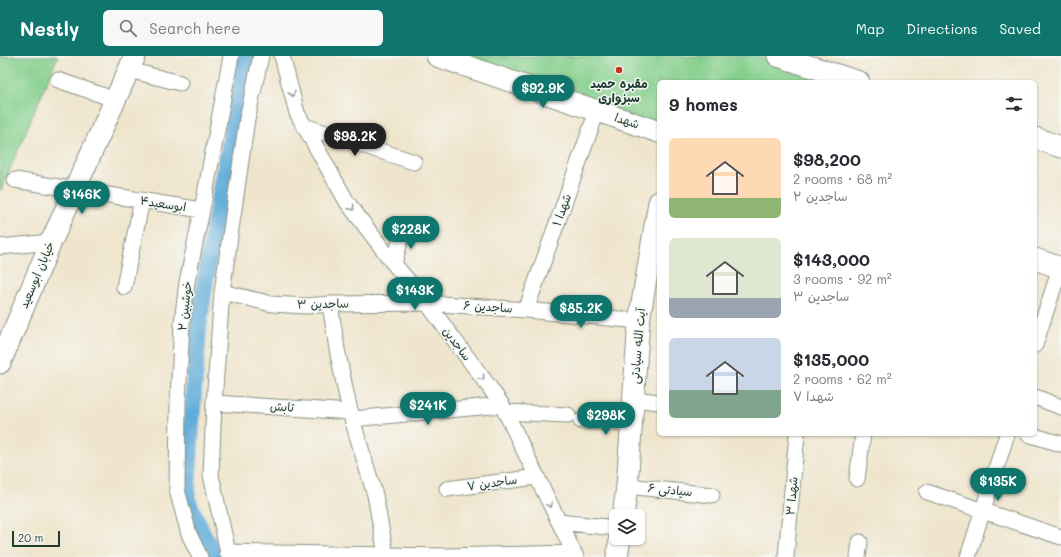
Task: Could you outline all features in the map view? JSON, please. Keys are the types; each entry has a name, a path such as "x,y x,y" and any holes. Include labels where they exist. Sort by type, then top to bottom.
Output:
{"main road":[{"name":"شهدا","path":"437,56 657,131"},
{"path":"778,56 806,60 854,80"},
{"name":"خیابان ابوسعید","path":"0,362 51,242 132,63"},
{"path":"1037,139 1061,147"},
{"name":"آیت الله سیادتی","path":"624,509 632,424 639,321 652,284 657,225"},
{"path":"1037,261 1060,268"},
{"path":"617,557 619,545"}],"street":[{"name":"خوشبین ۲","path":"200,557 190,534 177,490 178,400 182,323 187,282 231,56"},
{"path":"260,56 247,119 222,292 214,403 211,475 228,554 386,556 575,555"},
{"name":"ساجدین","path":"282,56 297,113 347,202 490,388 503,409 575,555"},
{"path":"132,63 180,83"},
{"path":"58,80 116,100"},
{"name":"شهدا ۱","path":"526,310 597,111"},
{"path":"304,126 414,162"},
{"name":"ابوسعید۴","path":"15,180 202,210"},
{"path":"124,287 142,200"},
{"path":"394,264 403,230"},
{"path":"0,247 51,242"},
{"path":"1037,339 1060,268"},
{"name":"ساجدین ۳","path":"222,292 272,304 306,306 330,304 426,303"},
{"name":"ساجدین ۶","path":"426,303 526,310 639,321"},
{"path":"330,304 346,393 351,415 375,495 386,556"},
{"path":"1037,398 1061,407"},
{"path":"634,399 657,402"},
{"name":"تابش","path":"214,403 351,415 503,409 632,424"},
{"name":"شهدا ۳","path":"786,557 797,436"},
{"path":"857,479 863,436"},
{"path":"968,557 1006,436"},
{"path":"1035,436 1061,444"},
{"name":"ساجدین ۷","path":"447,489 536,477"},
{"name":"سیادتی ۶","path":"627,486 712,495"},
{"path":"927,492 1061,537"},
{"path":"558,522 609,527"},
{"path":"858,557 860,542"}],"green space":[{"path":"0,56 58,56 1,190 0,189"},
{"path":"463,56 758,56 837,80 657,80 657,125"}],"waterway":[{"path":"215,557 187,499 193,400 199,323 210,251 246,56"}],"place":[{"name":"مقبره حمید سبزواری","path":"619,70"}]}
